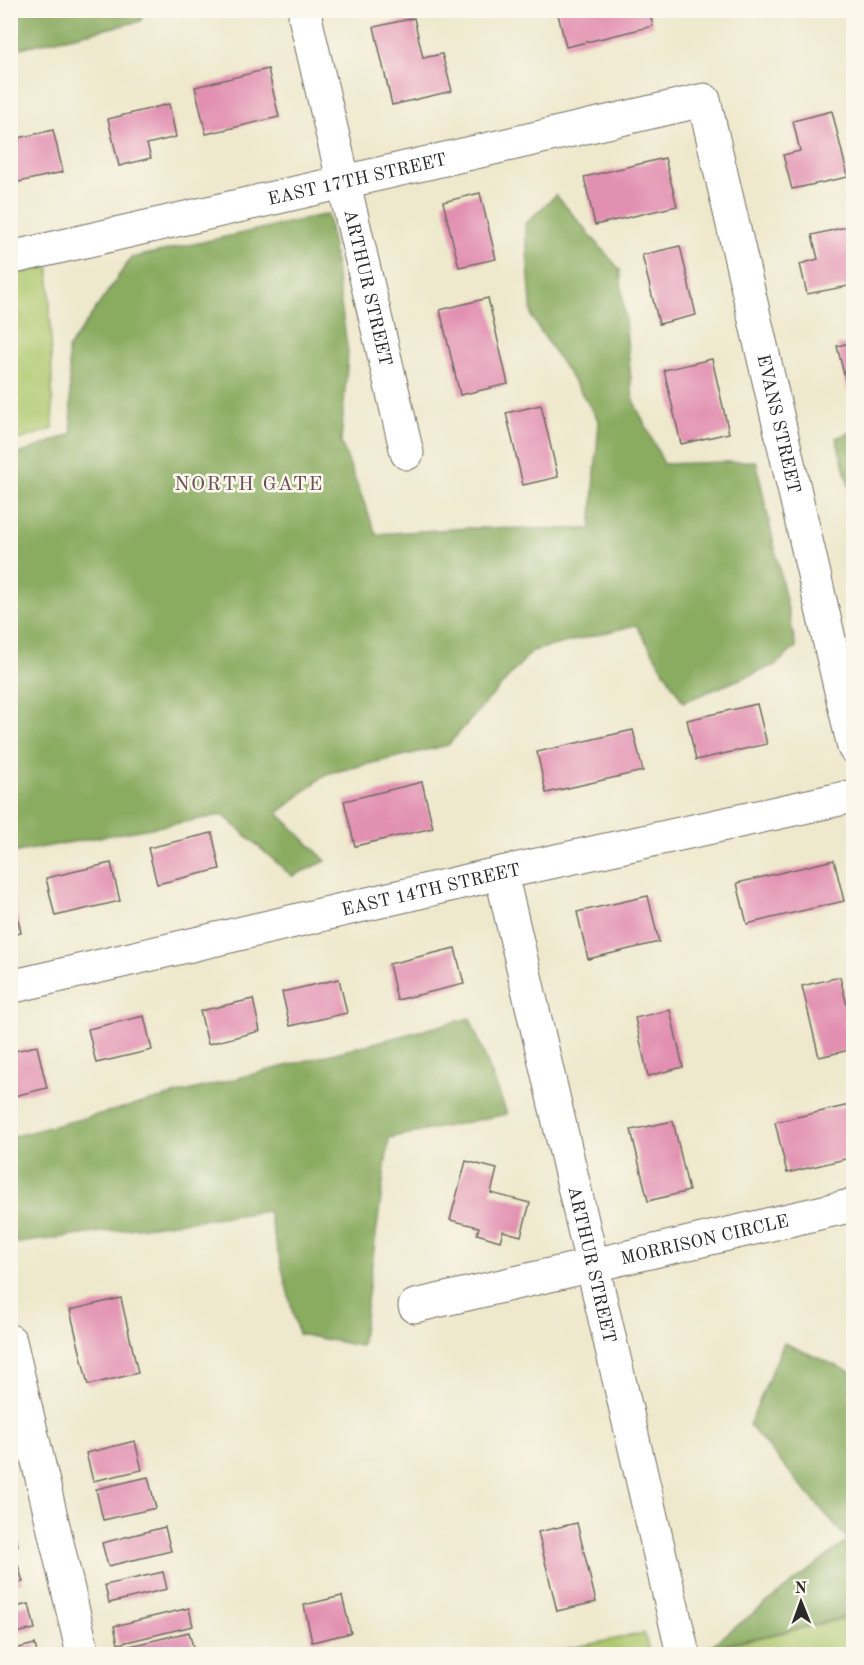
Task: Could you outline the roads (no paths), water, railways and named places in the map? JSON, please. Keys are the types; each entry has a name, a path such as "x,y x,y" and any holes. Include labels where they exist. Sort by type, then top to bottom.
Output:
{"street":[{"name":"ARTHUR STREET","path":"305,17 407,453"},
{"name":"EAST 17TH STREET","path":"10,258 704,100"},
{"name":"EVANS STREET","path":"704,100 854,747"},
{"name":"EAST 14TH STREET","path":"10,987 501,873 854,796"},
{"name":"ARTHUR STREET","path":"501,873 683,1654"},
{"name":"MORRISON CIRCLE","path":"415,1306 854,1205"},
{"path":"10,1341 83,1654"}],"district":[{"name":"NORTH GATE","path":"249,483"}]}
